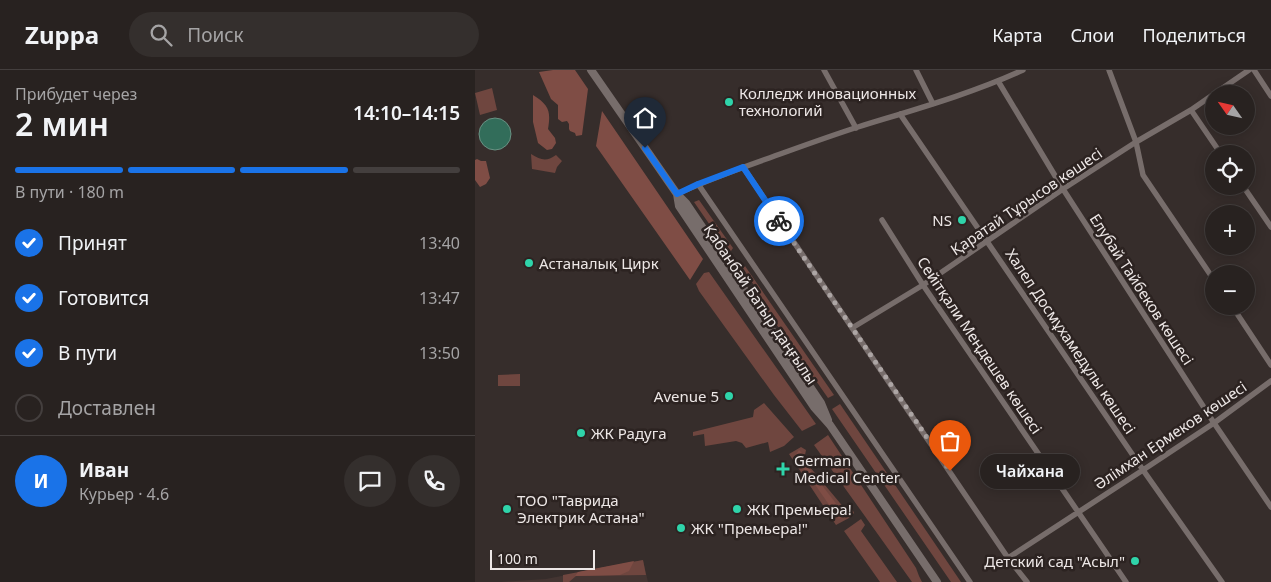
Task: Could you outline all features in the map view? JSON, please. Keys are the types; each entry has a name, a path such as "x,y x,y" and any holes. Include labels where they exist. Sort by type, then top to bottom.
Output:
{"main road":[{"name":"Қабанбай Батыр даңғылы","path":"591,70 677,194 679,206 814,407 830,425 937,582"}],"street":[{"path":"824,70 856,128"},
{"path":"916,70 933,104"},
{"path":"677,194 743,167 933,104 1023,70"},
{"path":"1109,70 1136,142 1137,154 1143,175 1205,267"},
{"name":"Қаратай Тұрысов көшесі","path":"1227,85 1249,70"},
{"path":"1254,70 1271,96"},
{"name":"Елубай Тайбеков көшесі","path":"998,81 1063,190 1214,423 1271,507"},
{"name":"Қаратай Тұрысов көшесі","path":"852,328 923,285 1136,142 1205,100"},
{"path":"1191,110 1215,145"},
{"name":"Халел Досмұхамедұлы көшесі","path":"900,114 1143,470 1222,582"},
{"path":"743,167 1008,558 1027,582"},
{"path":"698,184 970,582"},
{"path":"1249,195 1271,227"},
{"name":"Сейітқали Меңдешев көшесі","path":"883,220 923,285 1126,582"},
{"path":"1237,315 1271,365"},
{"name":"Әлімхан Ермеков көшесі","path":"1008,558 1214,423 1271,381"}],"shaded area":[{"path":"575,70 588,89 582,135 576,136 575,133 570,131 567,121 562,122 558,119 558,105 551,99 539,72"},
{"path":"492,88 497,110 480,115 475,93"},
{"path":"533,95 543,102 548,109 548,129 555,138 556,143 552,149 547,150 538,143 533,122"},
{"path":"602,111 703,259 690,280 596,146"},
{"path":"495,118 507,122 511,134 507,146 495,150 483,146 479,134 483,122"},
{"path":"531,154 543,159 549,159 556,155 562,161 555,173 532,169"},
{"path":"475,160 486,161 490,178 486,184 480,187 475,180"},
{"path":"699,200 733,248 731,251 723,244 694,202"},
{"path":"745,266 834,395 828,398 758,298 755,287 743,268"},
{"path":"709,272 816,424 802,431 699,291 696,284 704,273"},
{"path":"520,374 520,386 498,386 498,375"},
{"path":"764,403 794,437 784,446 770,452 768,442 746,448 742,443 736,441 705,446 704,434 693,436 693,432 753,417 754,410"},
{"path":"840,404 961,582 951,582 832,409"},
{"path":"828,435 916,568 922,582 912,582 814,445"},
{"path":"801,447 806,450 804,460 845,509 850,504 854,513 849,518 836,525 789,454"},
{"path":"799,450 802,453 800,457 845,515 839,519 795,456"},
{"path":"861,519 865,525 861,531 897,582 880,582 844,531"},
{"path":"643,560 648,582 500,582 546,579"},
{"path":"643,560 646,575 576,576 569,582 563,582 563,575"},
{"path":"634,561 629,571 620,575 575,576 578,572"}],"way so far":[{"path":"779,221 950,471"}],"place":[{"name":"Колледж иновационных технологий","path":"729,102"},
{"name":"NS","path":"962,220"},
{"name":"Астаналық Цирк","path":"529,263"},
{"name":"Avenue 5","path":"729,396"},
{"name":"ЖК Радуга","path":"581,433"},
{"name":"German Medical Center","path":"783,469"},
{"name":"Чайхана","path":"950,471"},
{"name":"ТОО \"Таврида Электрик Астана\"","path":"507,509"},
{"name":"ЖК Премьера!","path":"737,509"},
{"name":"ЖК \"Премьера!\"","path":"681,528"},
{"name":"Детский сад \"Асыл\"","path":"1135,561"}],"route":[{"path":"645,148 677,194 743,167 779,221"}]}
